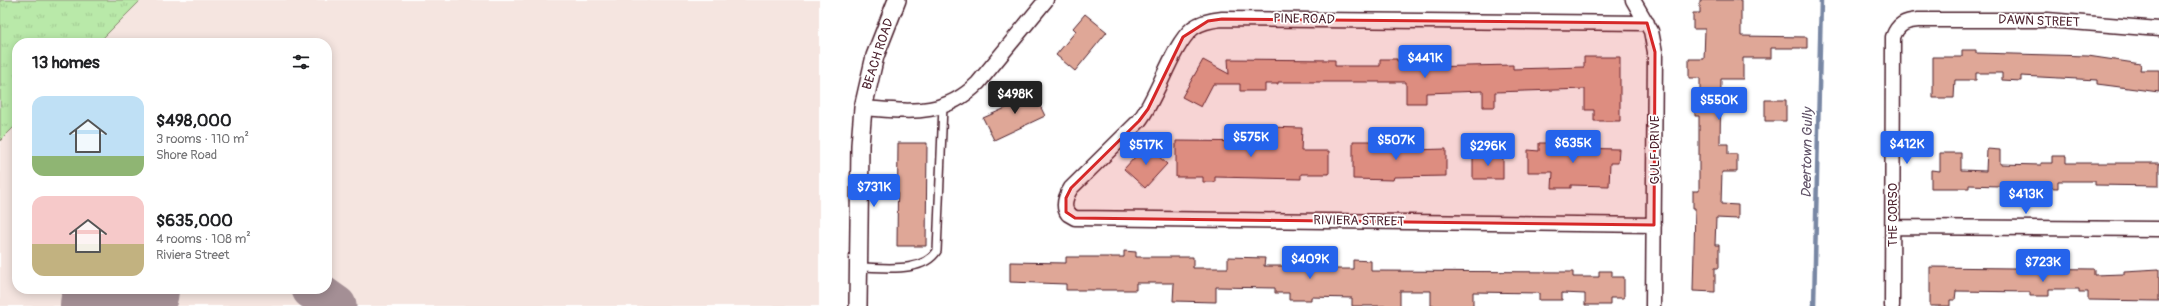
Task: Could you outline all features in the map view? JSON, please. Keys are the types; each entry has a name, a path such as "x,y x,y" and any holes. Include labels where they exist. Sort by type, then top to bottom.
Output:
{"street":[{"name":"BEACH ROAD","path":"858,306 860,145 862,108 875,56 897,0"},
{"path":"862,108 927,110 953,103 968,93 978,83 1046,0"},
{"name":"GULF DRIVE","path":"1633,0 1647,23 1652,36 1655,52 1653,306"},
{"name":"PINE ROAD","path":"1066,212 1066,198 1071,188 1139,121 1148,109 1183,37 1194,28 1208,21 1222,19 1647,23"},
{"name":"DAWN STREET","path":"1918,20 2047,20 2159,29"},
{"name":"THE CORSO","path":"1892,306 1894,228 1893,37 1902,23 1918,20"},
{"name":"RIVIERA STREET","path":"1066,212 1075,218 1654,225"},
{"path":"1894,228 2159,230"}],"lane":[{"path":"858,267 911,266 927,262 937,251 943,106"}],"highlighted area":[{"path":"1222,19 1647,23 1655,52 1654,225 1075,218 1066,212 1066,198 1071,188 1139,121 1148,109 1183,37 1208,21"}],"shaded area":[{"path":"141,0 819,0 819,306 0,306 0,141 12,129 12,294 332,294 332,38 103,38"}],"green space":[{"path":"0,0 141,0 103,38 12,38 12,129 0,141"}],"building":[{"path":"1700,0 1741,0 1741,36 1807,37 1807,48 1771,48 1771,58 1743,58 1743,79 1721,79 1720,144 1728,144 1728,154 1737,154 1737,172 1722,172 1721,204 1738,205 1738,219 1716,218 1715,245 1719,245 1719,268 1715,268 1715,292 1693,291 1695,208 1693,208 1693,191 1699,191 1699,116 1695,116 1695,104 1700,104 1700,78 1689,78 1689,59 1704,59 1705,29 1693,29 1693,13 1700,13"},
{"path":"1085,14 1107,32 1075,71 1056,55 1076,31 1073,28"},
{"path":"1962,50 1976,50 1976,53 2088,56 2141,64 2140,70 2159,70 2159,92 2097,84 2097,80 2021,76 2021,81 2002,80 2002,73 1976,73 1976,80 1955,80 1954,98 1933,98 1933,57 1962,57"},
{"path":"1584,57 1620,57 1620,121 1594,121 1594,110 1585,110 1585,89 1495,92 1495,107 1483,107 1483,91 1426,93 1426,103 1406,103 1406,82 1278,82 1278,84 1265,84 1265,91 1240,91 1240,84 1213,84 1201,107 1182,97 1203,60 1229,74 1228,59 1335,60 1335,66 1380,66 1380,59 1397,59 1397,61 1422,61 1422,67 1513,65 1513,69 1584,67"},
{"path":"1032,89 1045,116 994,140 983,118 1008,107 1005,101"},
{"path":"1765,100 1786,100 1786,121 1765,121"},
{"path":"1268,127 1302,128 1301,151 1329,151 1329,174 1301,174 1301,179 1215,177 1215,182 1203,182 1203,177 1176,177 1176,141 1268,142"},
{"path":"1353,141 1412,141 1412,150 1446,149 1446,176 1394,177 1393,180 1353,179"},
{"path":"898,143 927,143 926,246 897,246"},
{"path":"1539,143 1572,143 1572,148 1619,149 1618,163 1610,163 1609,186 1571,185 1571,188 1552,188 1553,172 1528,172 1528,150 1539,151"},
{"path":"1146,145 1167,164 1145,188 1124,169"},
{"path":"1987,149 2000,150 2000,164 2041,165 2041,163 2052,163 2052,156 2066,156 2066,163 2159,163 2159,186 2095,185 2095,181 2058,181 2058,188 1969,185 1969,188 1931,188 1931,170 1940,171 1940,153 1961,153 1961,170 1986,171"},
{"path":"1503,155 1503,179 1473,179 1473,156"},
{"path":"1124,251 1136,252 1136,257 1193,257 1193,268 1228,268 1228,257 1265,258 1264,266 1307,266 1307,260 1320,260 1320,269 1353,269 1353,260 1371,261 1371,271 1573,272 1573,277 1599,277 1599,271 1612,271 1612,277 1624,277 1624,298 1610,298 1610,305 1585,305 1585,294 1562,293 1562,300 1539,300 1539,293 1473,292 1473,306 1431,306 1431,291 1400,291 1400,306 1352,306 1352,298 1311,297 1311,300 1289,300 1289,293 1275,293 1275,288 1216,287 1216,302 1173,301 1174,283 1136,283 1136,290 1066,290 1066,284 1010,282 1010,262 1066,263 1066,257 1124,257"},
{"path":"1930,267 2094,269 2094,275 2124,274 2124,271 2159,269 2159,301 2088,300 2088,292 2079,292 2079,289 2049,289 2049,296 2030,296 2030,292 1956,291 1955,300 1950,300 1950,306 1930,306"}],"waterway":[{"name":"Deertown Gully","path":"1814,306 1821,0"}],"taxiway":[{"path":"115,306 127,294"},
{"path":"319,294 336,306"}],"runway":[{"path":"111,306 123,294"}]}
